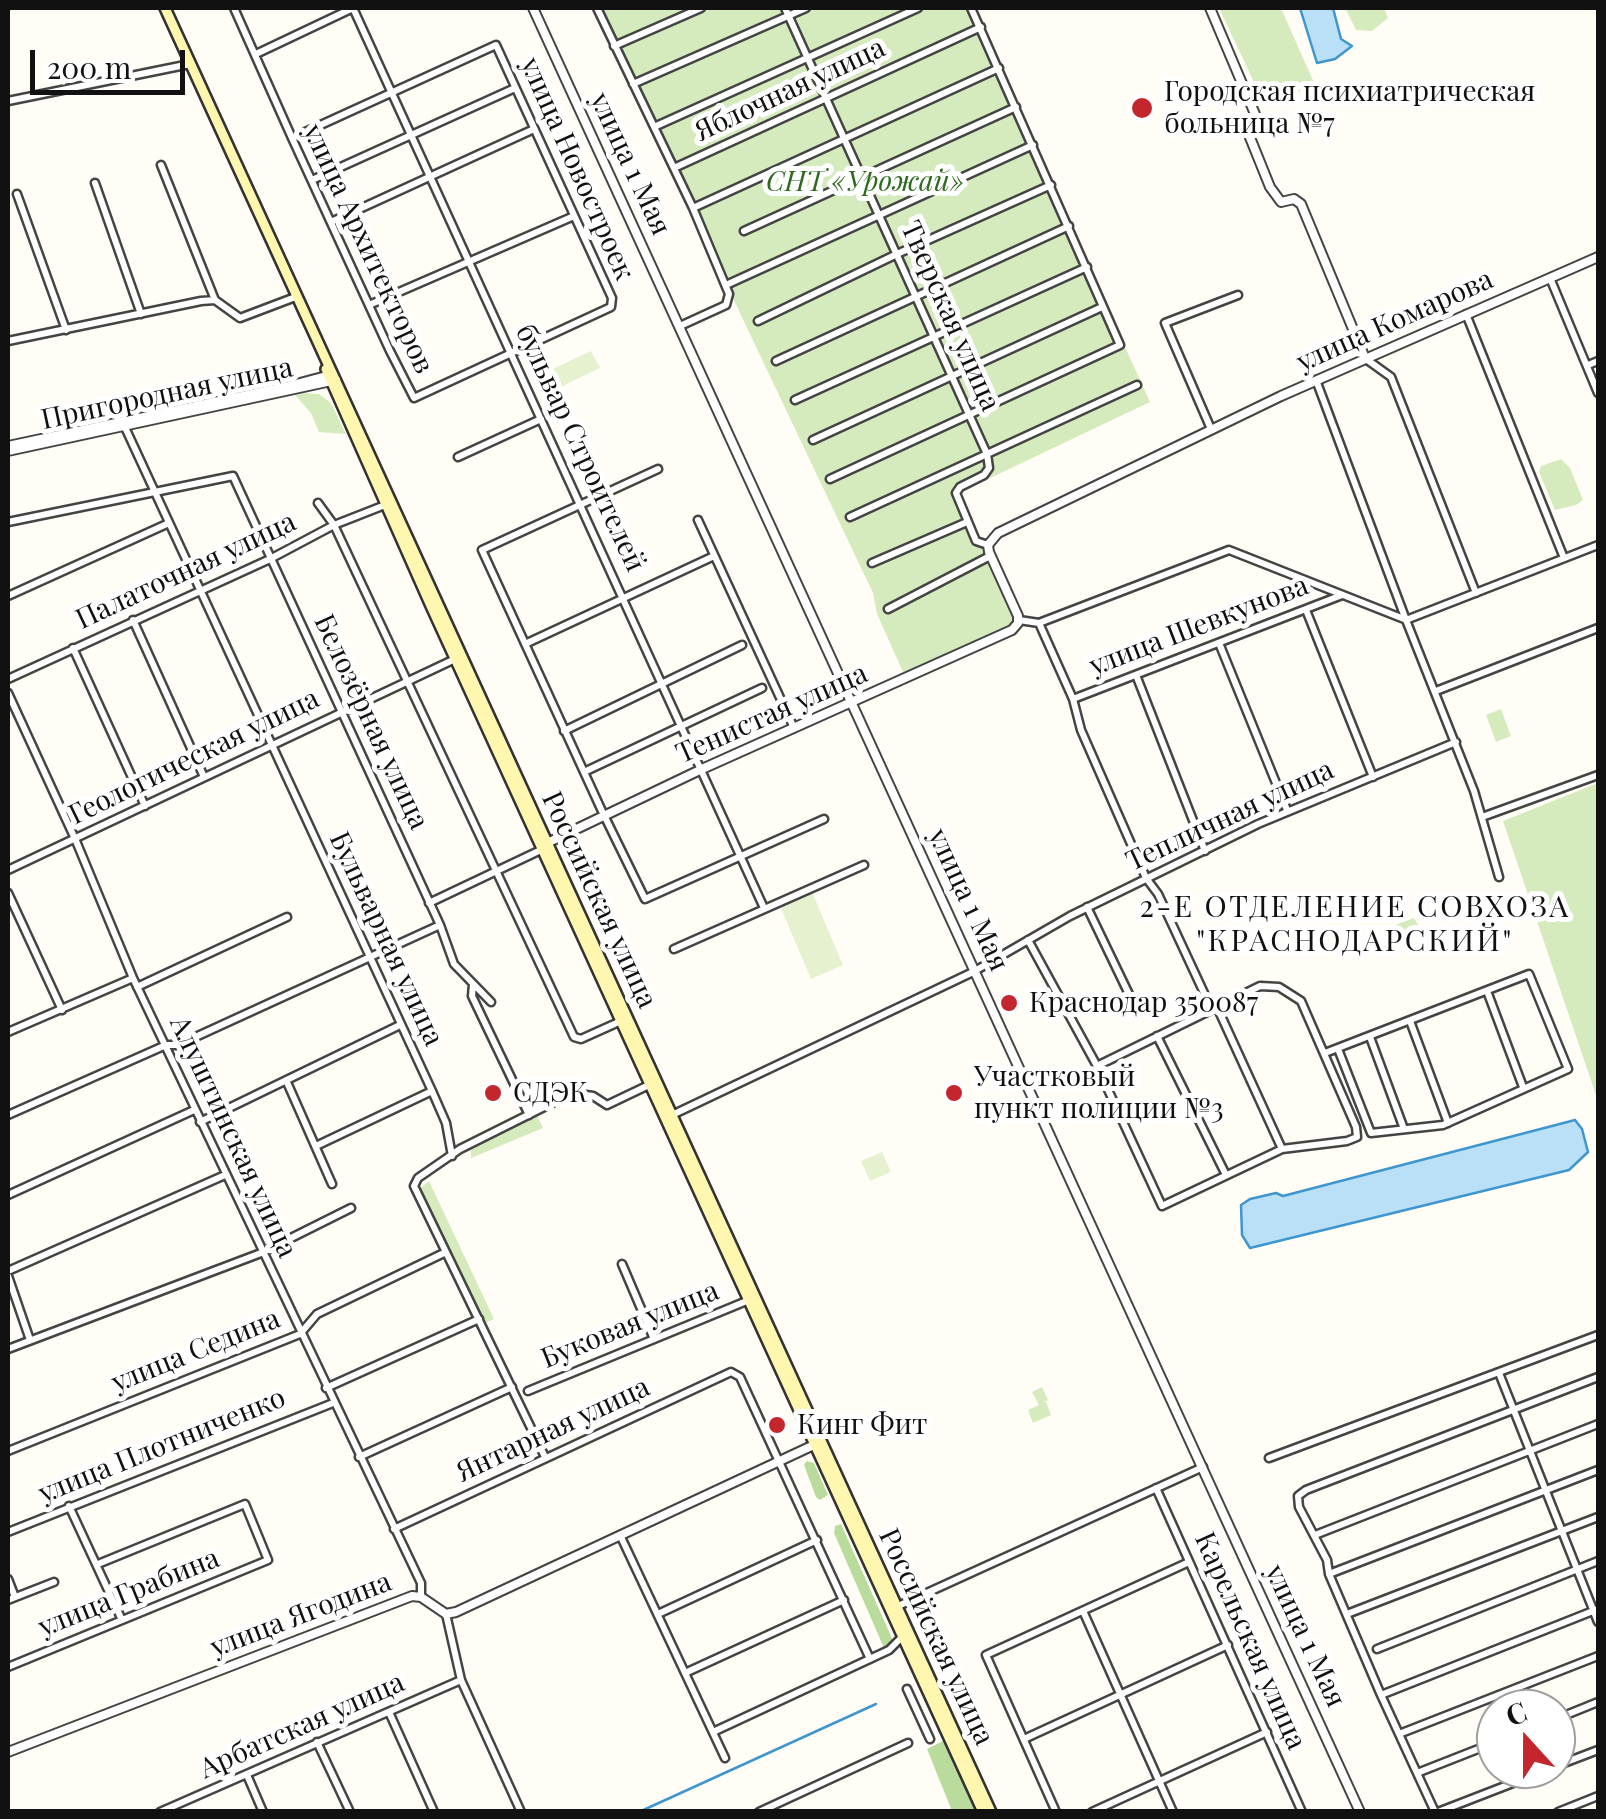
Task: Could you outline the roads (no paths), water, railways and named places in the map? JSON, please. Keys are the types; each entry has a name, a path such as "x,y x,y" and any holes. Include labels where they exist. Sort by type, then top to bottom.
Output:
{"main road":[{"name":"Российская улица","path":"162,8 296,297 455,659 546,845 808,1431 818,1443 821,1459 991,1812"},
{"name":"Российская улица","path":"388,504 894,1608 983,1812"}],"street":[{"name":"улица Архитекторов","path":"234,8 414,398 512,353"},
{"path":"256,54 353,8"},
{"name":"бульвар Строителей","path":"353,8 764,908"},
{"name":"улица 1 Мая","path":"533,8 1360,1812"},
{"path":"597,8 730,294 726,304 680,326"},
{"path":"614,46 701,8"},
{"path":"634,84 786,12 806,8"},
{"path":"654,127 918,8"},
{"path":"830,479 1120,345 971,8"},
{"path":"1210,8 1256,114 1249,135 1270,186 1281,202 1299,202 1365,358 1391,377 1476,593"},
{"name":"Тверская улица","path":"786,12 987,454 989,468 984,475 956,493 968,522"},
{"name":"Яблочная улица","path":"674,168 981,27"},
{"name":"улица Новостроек","path":"392,92 496,46 516,88 612,298 606,311 512,353"},
{"path":"8,101 189,64"},
{"path":"693,208 999,68"},
{"path":"312,180 516,88"},
{"path":"292,138 392,92"},
{"path":"744,231 1016,107"},
{"path":"330,222 534,128"},
{"path":"726,285 1033,145"},
{"path":"162,164 215,300 240,318 296,297"},
{"path":"95,184 141,314"},
{"path":"758,321 1051,186"},
{"path":"17,194 66,330"},
{"path":"369,305 574,216"},
{"path":"776,361 1069,226"},
{"name":"улица Комарова","path":"990,543 998,533 1180,443 1598,257"},
{"path":"795,400 1086,267"},
{"path":"1550,278 1598,392"},
{"path":"1210,429 1165,323 1238,295"},
{"path":"8,341 215,300"},
{"path":"814,440 1102,307"},
{"path":"1466,314 1564,558"},
{"path":"1588,365 1598,361"},
{"name":"Пригородная улица","path":"8,448 332,378"},
{"path":"1317,384 1456,742 1499,877"},
{"path":"850,517 1137,385"},
{"path":"458,457 541,419"},
{"name":"Бульварная улица","path":"124,424 432,1090 446,1123 452,1156"},
{"path":"658,469 482,550 564,731 645,899 824,819"},
{"name":"Белозёрная улица","path":"155,490 233,476 440,925 454,964 491,1002"},
{"path":"8,522 155,490"},
{"path":"318,503 334,525 574,1037 581,1039 622,1020"},
{"name":"Палаточная улица","path":"8,679 270,559 334,525 388,504"},
{"path":"698,520 794,728"},
{"path":"872,564 968,522 976,541 990,543 990,556 1019,620 1039,622 1229,550 1406,620 1598,544"},
{"path":"8,596 169,523"},
{"path":"525,644 715,556"},
{"path":"888,609 990,556"},
{"name":"улица Шевкунова","path":"1073,699 1342,596"},
{"path":"1306,610 1373,776"},
{"path":"133,620 204,778"},
{"name":"Тенистая улица","path":"546,845 604,814 1010,632 1019,620"},
{"path":"1039,622 1146,878 1158,894 1282,1149"},
{"path":"1436,691 1598,628"},
{"path":"1220,643 1287,810"},
{"path":"564,731 742,645"},
{"path":"73,648 145,806"},
{"name":"Геологическая улица","path":"8,870 455,659"},
{"path":"1136,674 1205,852"},
{"path":"584,772 762,688"},
{"name":"Алуштинская улица","path":"8,693 76,840 137,987 420,1583 421,1598"},
{"name":"Тепличная улица","path":"669,1116 976,970 1146,878 1287,810 1456,742"},
{"path":"1482,817 1598,775"},
{"path":"430,904 546,845"},
{"path":"674,948 864,866"},
{"path":"8,893 63,1010"},
{"path":"1088,908 1138,1013"},
{"path":"137,987 287,917"},
{"path":"8,1114 166,1045 178,1045 440,925"},
{"path":"1026,941 1097,1066 1162,1206 1282,1149 1348,1141 1357,1136 1301,1001 1279,987 1260,986 1097,1066"},
{"path":"1323,1050 1338,1049 1529,974 1568,1069 1448,1123 1372,1133 1338,1049"},
{"path":"8,1032 133,978"},
{"name":"Белозёрная улица","path":"472,983 472,996 529,1114"},
{"path":"1486,990 1523,1087"},
{"path":"1410,1020 1448,1123"},
{"path":"200,1122 400,1024"},
{"path":"1157,1036 1226,1175"},
{"path":"1370,1036 1404,1129"},
{"path":"286,1080 332,1184"},
{"path":"545,1457 414,1186 418,1178 452,1156 572,1093 592,1096 608,1106 651,1084"},
{"path":"316,1146 432,1090"},
{"path":"8,1195 194,1110"},
{"path":"30,1340 8,1274 225,1175"},
{"path":"8,1349 261,1253 351,1208"},
{"name":"улица Седина","path":"8,1451 300,1334 317,1314 446,1252"},
{"path":"622,1264 654,1340"},
{"name":"Буковая улица","path":"528,1391 749,1300"},
{"path":"326,1388 479,1319"},
{"path":"1270,1458 1598,1335"},
{"name":"Янтарная улица","path":"394,1529 731,1372 740,1377 780,1461"},
{"path":"1499,1372 1598,1622"},
{"path":"1496,1789 1436,1812 1381,1695 1298,1496 1598,1377"},
{"name":"Буковая улица","path":"359,1458 513,1387"},
{"name":"улица Плотниченко","path":"8,1532 334,1403"},
{"path":"1315,1534 1598,1424"},
{"path":"802,1451 808,1431"},
{"path":"521,1812 461,1680 446,1614 621,1537 818,1443"},
{"path":"802,1451 821,1459"},
{"path":"780,1461 870,1659"},
{"path":"894,1608 1203,1467"},
{"path":"1330,1574 1598,1470"},
{"name":"Карельская улица","path":"1156,1488 1302,1812"},
{"name":"улица Грабина","path":"8,1666 268,1560 245,1504 98,1564"},
{"path":"69,1506 121,1618"},
{"path":"1346,1614 1598,1516"},
{"path":"621,1537 725,1758"},
{"path":"658,1614 817,1540"},
{"path":"1376,1649 1598,1561"},
{"path":"1056,1812 986,1655 1189,1562"},
{"path":"8,1579 11,1599 54,1582"},
{"name":"улица Ягодина","path":"8,1752 412,1596 446,1614"},
{"path":"684,1673 844,1600"},
{"path":"1381,1695 1596,1610"},
{"path":"1083,1611 1173,1812"},
{"path":"713,1732 889,1650 903,1636"},
{"path":"1024,1739 1228,1646"},
{"path":"1399,1734 1598,1656"},
{"name":"Арбатская улица","path":"160,1812 177,1808 461,1680"},
{"path":"907,1690 930,1739"},
{"path":"389,1712 434,1812"},
{"path":"1092,1812 1267,1732"},
{"path":"317,1742 350,1812"},
{"path":"760,1812 908,1744"},
{"path":"1417,1772 1476,1750"},
{"path":"247,1776 262,1812"},
{"path":"1558,1812 1598,1796"}],"water":[{"path":"1300,8 1333,8 1341,39 1352,46 1335,59 1317,63"},
{"path":"1575,1120 1582,1129 1588,1152 1569,1170 1250,1248 1242,1235 1241,1205 1250,1199 1276,1193 1283,1196"}],"waterway":[{"path":"639,1812 876,1704"}],"place":[{"name":"Городская психиатрическая больница №7","path":"1142,108"},
{"name":"Краснодар 350087","path":"1009,1003"},
{"name":"СДЭК","path":"493,1093"},
{"name":"Участковый пункт полиции №3","path":"954,1093"},
{"name":"Кинг Фит","path":"777,1425"}],"district":[{"name":"2-Е ОТДЕЛЕНИЕ СОВХОЗА \"КРАСНОДАРСКИЙ\"","path":"1355,925"}],"park label":[{"name":"СНТ «Урожай»","path":"865,182"}]}
